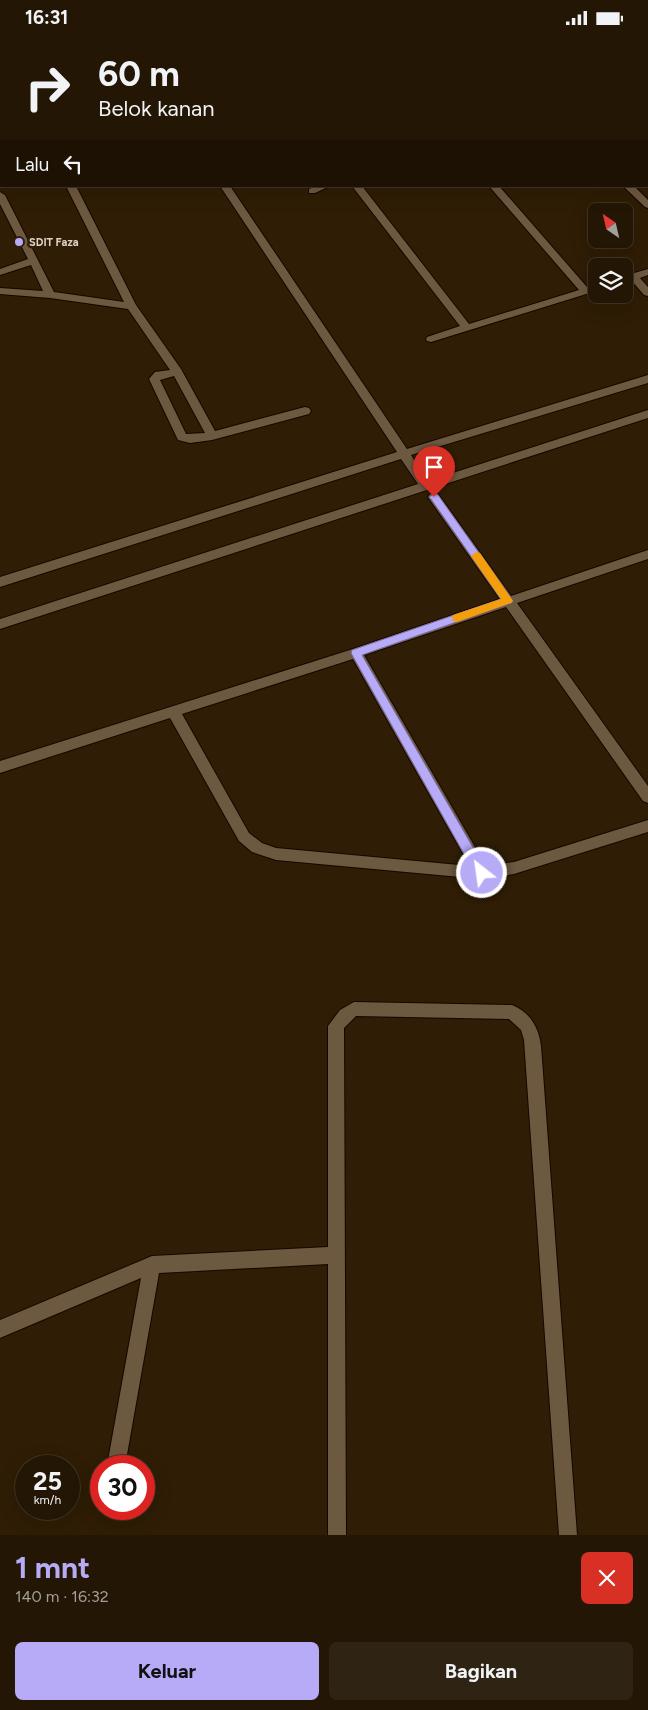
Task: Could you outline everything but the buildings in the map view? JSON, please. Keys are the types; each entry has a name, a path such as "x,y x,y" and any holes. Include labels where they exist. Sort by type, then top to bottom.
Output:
{"street":[{"path":"71,187 84,207 131,306 177,372 212,436"},
{"path":"226,187 352,377 406,453 425,485"},
{"path":"312,191 322,187"},
{"path":"357,187 468,329"},
{"path":"495,187 585,291"},
{"path":"629,187 648,205"},
{"path":"0,195 50,295"},
{"path":"0,272 34,260"},
{"path":"633,276 648,272"},
{"path":"633,282 648,293"},
{"path":"431,339 588,290"},
{"path":"0,291 50,295 131,306"},
{"path":"177,372 159,375 154,379 182,437 190,439 212,436 305,411"},
{"path":"0,582 406,453 648,379"},
{"path":"0,624 648,413"},
{"path":"434,497 648,797"},
{"path":"0,767 356,653 648,554"},
{"path":"356,653 482,873"},
{"path":"172,711 244,837 257,848 276,854 482,873 514,868 648,826"},
{"path":"337,1535 336,1026 345,1015 354,1009 512,1012 526,1021 533,1038 532,1053 568,1535"},
{"path":"0,1329 152,1265 336,1255"},
{"path":"118,1455 152,1265"}],"slow traffic":[{"path":"457,618 508,601 476,556"}],"place":[{"name":"SDIT Faza","path":"19,242"}],"route":[{"path":"434,497 508,601 356,653 482,873"}]}
